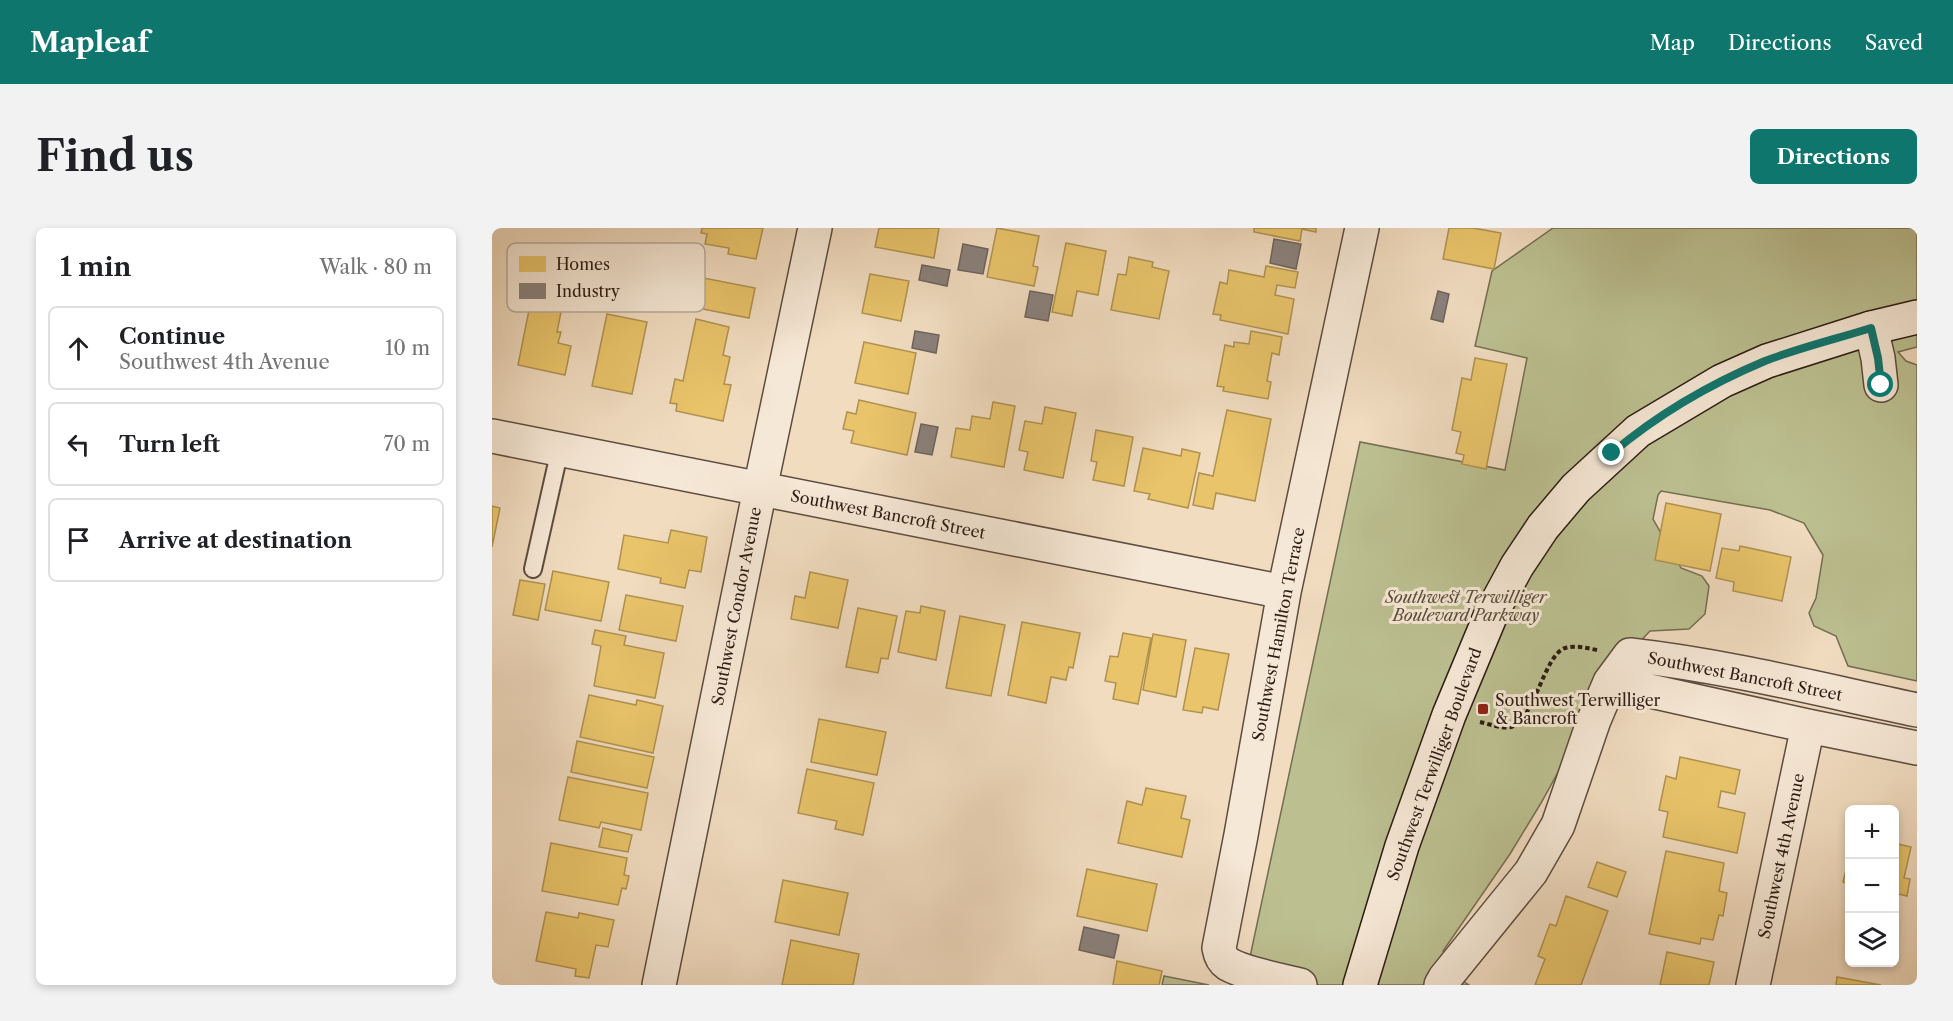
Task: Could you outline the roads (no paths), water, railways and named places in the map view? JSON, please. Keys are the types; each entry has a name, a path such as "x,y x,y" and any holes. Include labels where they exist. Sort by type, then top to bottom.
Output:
{"street":[{"name":"Southwest Condor Avenue","path":"659,985 759,489 815,228"},
{"name":"Southwest Hamilton Terrace","path":"1300,985 1267,978 1228,964 1220,955 1219,948 1284,592 1362,228"},
{"name":"Southwest Terwilliger Boulevard","path":"1360,985 1402,846 1449,715 1492,612 1517,566 1543,527 1576,488 1638,431 1722,381 1767,361 1871,328 1917,317"},
{"path":"1871,328 1881,385"},
{"name":"Southwest Bancroft Street","path":"492,436 1284,592"},
{"name":"Southwest Bancroft Street","path":"1917,710 1659,658 1630,656 1610,682 1917,748"},
{"path":"1442,985 1445,978 1532,872 1557,825 1610,682"},
{"name":"Southwest 4th Avenue","path":"1753,985 1808,726"}],"lane":[{"path":"533,569 560,449"}],"place":[{"name":"Southwest Terwilliger & Bancroft","path":"1483,709"}],"park label":[{"name":"Southwest Terwilliger Boulevard Parkway","path":"1466,606"}]}
